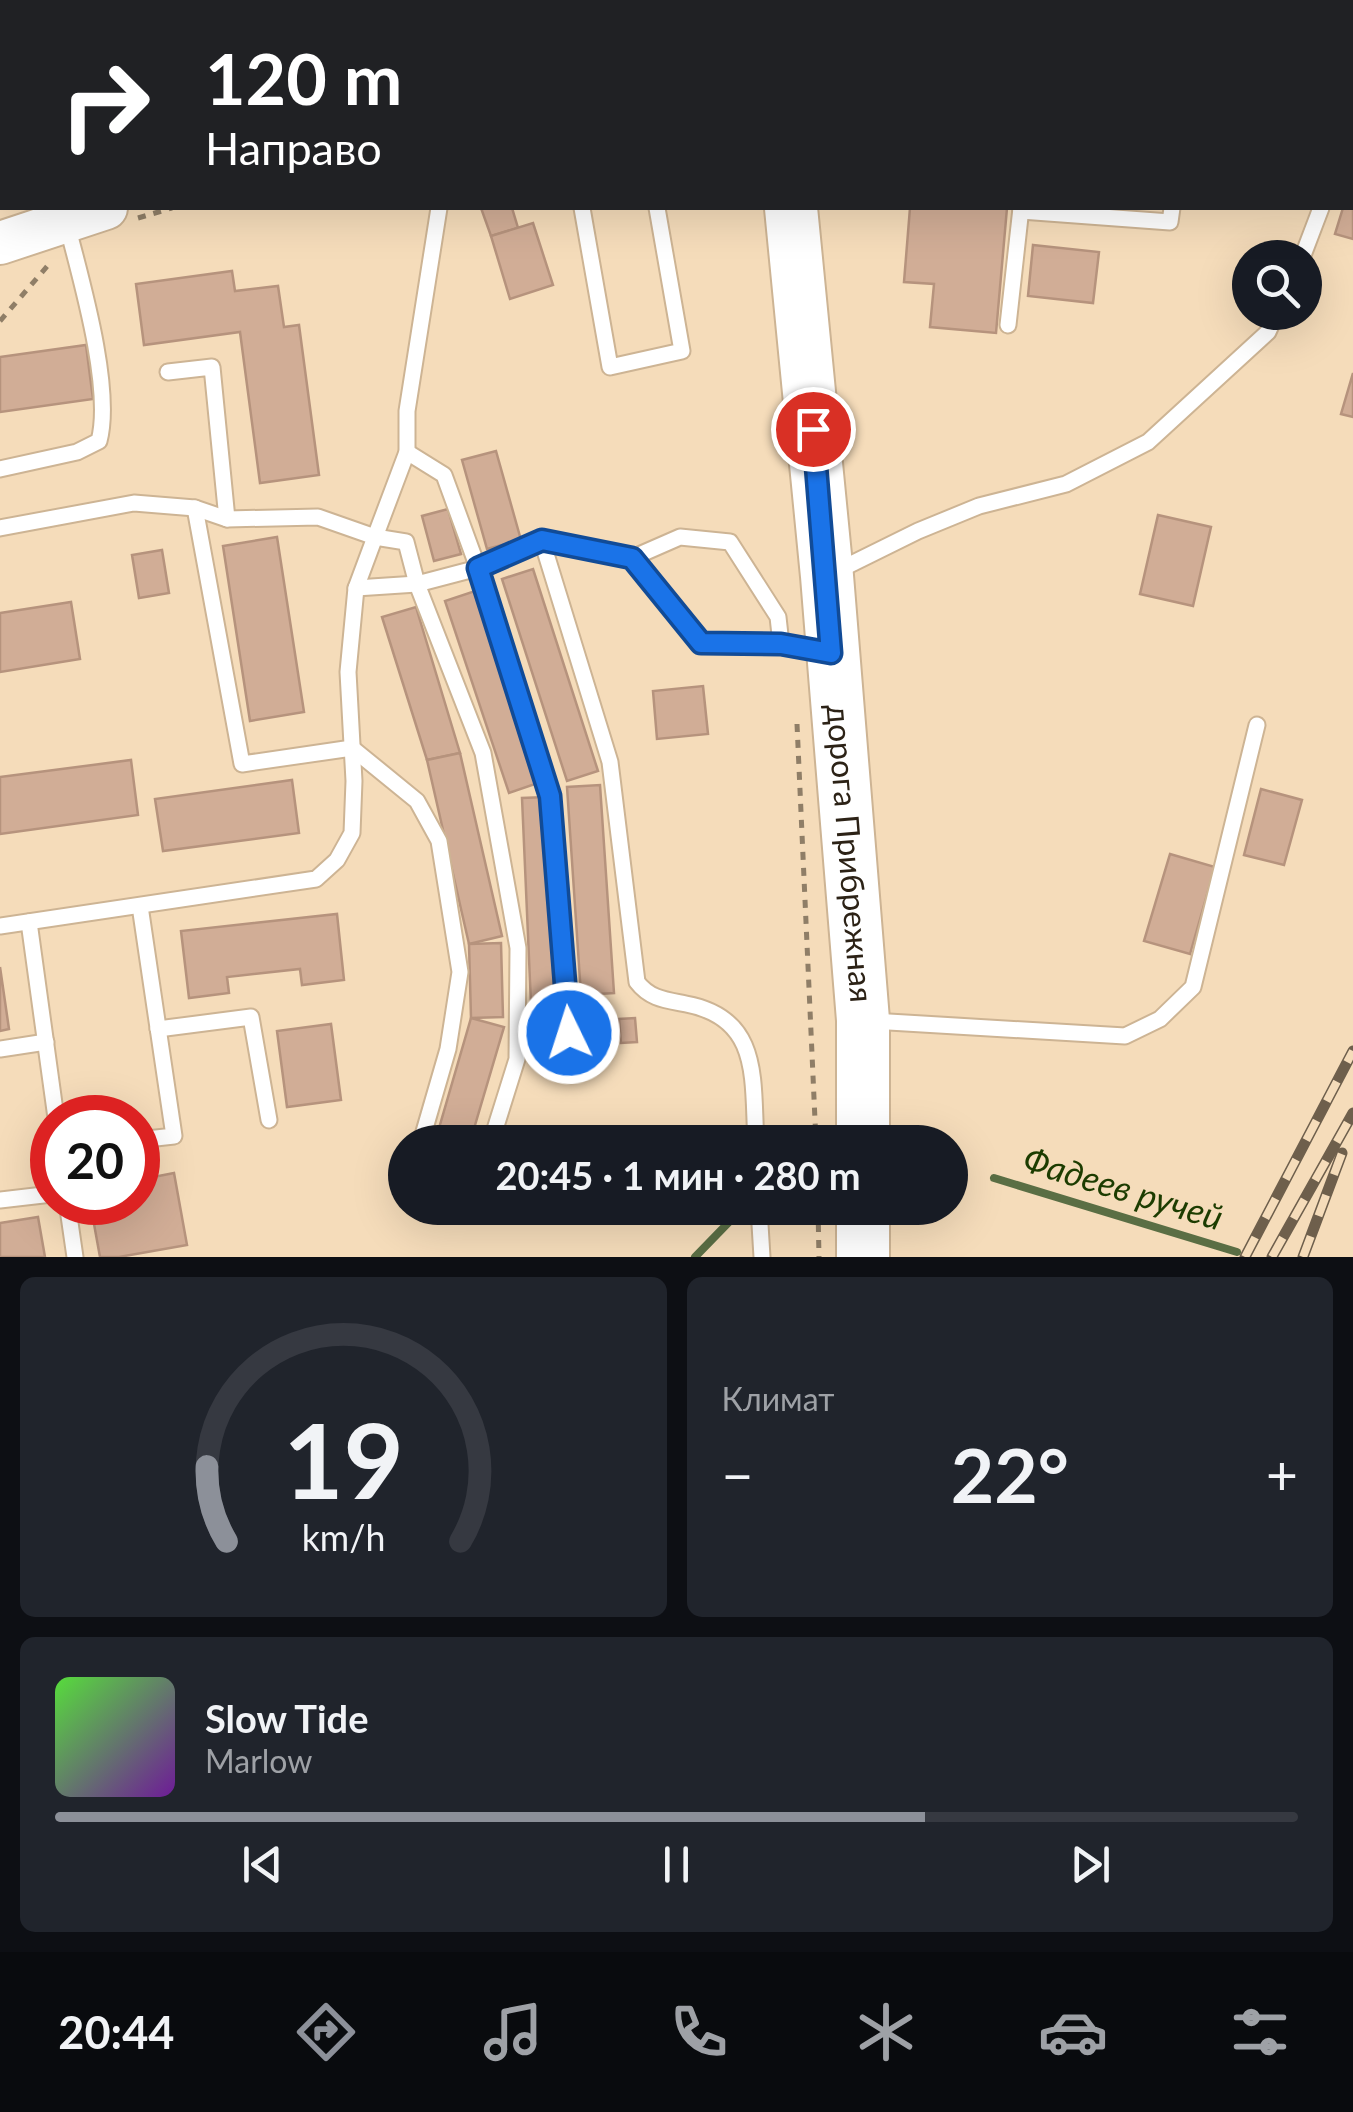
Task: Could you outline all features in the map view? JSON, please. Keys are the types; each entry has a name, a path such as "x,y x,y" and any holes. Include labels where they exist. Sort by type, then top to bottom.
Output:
{"highway":[{"name":"дорога Прибрежная","path":"791,210 827,576 863,1020 863,1125"},
{"path":"863,1225 863,1257"}],"street":[{"path":"0,244 100,210"}],"lane":[{"path":"0,926 316,879 337,860 352,832 348,672 356,588 406,452 407,411 440,210"},
{"path":"582,210 610,367 682,351 657,210"},
{"path":"1008,325 1021,210"},
{"path":"1032,210 1170,222 1172,210"},
{"path":"1309,240 1320,210"},
{"path":"0,469 76,452 99,441 105,420 91,322 66,221"},
{"path":"827,576 979,506 1066,484 1148,442 1269,330"},
{"path":"168,372 212,367 227,519"},
{"path":"406,452 444,474 550,796 572,1072"},
{"path":"0,528 134,503 194,508 227,519 318,518 376,537 406,542 417,584 483,752 518,948 517,1059 496,1125"},
{"path":"194,508 242,764 352,748 418,802 438,842 460,972 448,1049 426,1125"},
{"path":"356,588 417,584 478,568 542,540 632,558 680,537 730,542 778,617 781,644"},
{"path":"542,540 610,762 637,982 646,993 659,999 703,1007 723,1016 745,1042 752,1070 755,1125"},
{"path":"632,558 701,643 781,644 831,653"},
{"path":"863,1020 1124,1036 1160,1019 1194,987 1257,725"},
{"path":"140,906 174,1136 160,1138"},
{"path":"29,922 53,1095"},
{"path":"158,1029 250,1017 269,1120"},
{"path":"0,1049 46,1042"},
{"path":"0,1200 30,1197"},
{"path":"71,1225 75,1257"},
{"path":"760,1225 762,1257"}],"path":[{"path":"812,1036 815,1125"},
{"path":"818,1225 819,1257"}],"building":[{"path":"482,210 513,210 518,228 491,236"},
{"path":"910,210 1007,210 996,333 930,327 934,284 904,282"},
{"path":"1342,210 1353,210 1353,239 1335,234"},
{"path":"533,223 553,285 510,299 491,236"},
{"path":"1033,245 1099,252 1093,303 1028,296"},
{"path":"232,271 235,291 278,286 284,327 299,325 319,475 260,483 240,332 144,345 136,284"},
{"path":"86,345 93,399 0,412 0,357"},
{"path":"1353,373 1353,417 1341,414"},
{"path":"496,451 521,540 487,549 462,460"},
{"path":"448,509 461,554 434,561 422,516"},
{"path":"1158,515 1211,527 1193,606 1140,594"},
{"path":"277,537 304,712 250,721 223,546"},
{"path":"162,550 169,593 139,598 132,555"},
{"path":"533,569 598,771 567,781 502,579"},
{"path":"475,591 538,783 509,793 445,601"},
{"path":"71,602 80,659 0,672 0,613"},
{"path":"416,607 460,753 427,760 382,617"},
{"path":"703,686 708,734 657,739 653,691"},
{"path":"460,753 502,936 469,944 427,760"},
{"path":"131,760 138,815 0,834 0,777"},
{"path":"292,780 299,833 163,851 155,799"},
{"path":"600,785 614,993 581,995 567,787"},
{"path":"1261,789 1302,800 1284,865 1244,855"},
{"path":"546,797 556,1049 533,1050 522,798"},
{"path":"1170,854 1215,867 1190,954 1144,941"},
{"path":"337,914 344,980 302,985 300,969 227,977 229,993 189,998 181,931"},
{"path":"501,943 503,1017 471,1018 469,944"},
{"path":"0,967 9,1029 0,1031"},
{"path":"471,1018 504,1027 475,1125 440,1125"},
{"path":"635,1018 637,1042 621,1043 619,1019"},
{"path":"331,1024 341,1100 287,1107 277,1031"},
{"path":"174,1173 187,1245 100,1257 94,1225 160,1225 160,1176"},
{"path":"30,1218 30,1225 39,1225 45,1257 0,1257 0,1223"}],"waterway":[{"name":"Фадеев ручей","path":"994,1178 1237,1252"},
{"name":"Фадеев ручей","path":"695,1257 726,1225"}],"railway":[{"path":"1245,1257 1353,1051"},
{"path":"1272,1257 1353,1113"},
{"path":"1303,1257 1342,1153"}],"route":[{"path":"569,1033 550,796 478,568 542,540 632,558 701,643 781,644 831,653 813,429"}]}
